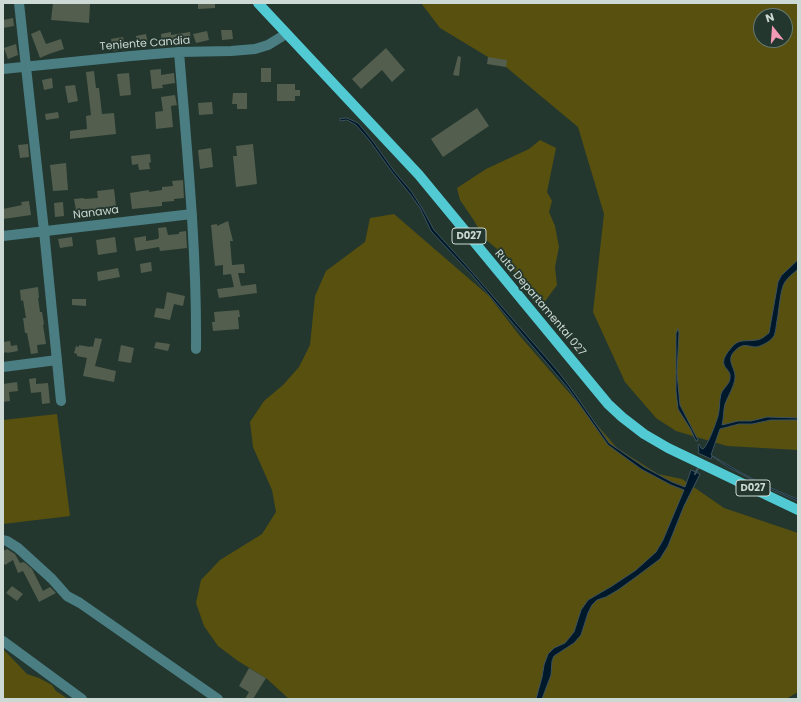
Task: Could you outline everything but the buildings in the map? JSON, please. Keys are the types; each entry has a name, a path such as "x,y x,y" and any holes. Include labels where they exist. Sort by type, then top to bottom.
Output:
{"main road":[{"name":"Ruta Departamental 027","path":"258,3 419,176 608,404 644,434 688,458 708,466 798,510"}],"street":[{"path":"19,3 61,401"},
{"name":"Teniente Candia","path":"3,69 179,52 255,49 268,45 286,34"},
{"path":"179,52 192,214 196,287 196,349"},
{"name":"Nanawa","path":"3,236 192,214"},
{"path":"3,367 57,360"},
{"path":"3,540 18,548 52,579 67,596 80,603 218,699"},
{"path":"3,641 82,699"}],"shaded area":[{"path":"421,3 798,3 798,450 727,446 676,431 656,418 625,382 593,312 604,214 578,127 506,67 492,64 488,57 440,28"},
{"path":"540,140 556,148 547,192 552,201 549,212 555,226 559,247 555,267 557,285 543,304 534,302 526,284 520,279 497,249 484,238 460,200 457,188 486,169 529,149"},
{"path":"394,214 489,296 519,335 617,448 658,474 682,479 724,508 798,533 798,692 786,699 289,699 266,678 238,661 218,646 204,626 196,603 201,580 220,560 262,534 276,512 272,490 253,447 250,422 264,401 283,385 299,367 310,345 315,296 326,271 365,242 370,218"},
{"path":"57,414 70,516 3,524 3,420"},
{"path":"3,649 27,674 52,685 56,691 68,699 3,699"}],"water":[{"path":"347,118 358,123 372,140 394,171 411,191 434,230 556,369 609,443 644,467 672,482 685,487 691,470 700,474 684,506 668,546 660,559 618,590 597,600 592,605 581,635 574,643 554,656 551,675 542,699 536,699 548,654 554,648 565,643 574,632 581,610 588,600 636,570 656,552 663,540 684,490 671,485 641,469 608,445 568,388 471,274 431,231 420,208 369,140 356,125 347,120 340,121 340,119"},
{"path":"798,260 798,269 783,285 776,331 773,338 756,347 745,345 740,347 731,356 731,363 735,378 725,404 722,425 767,417 798,418 798,420 771,420 752,424 739,424 720,429 711,455 753,479 798,499 798,501 772,490 728,467 712,456 711,459 698,453 698,445 699,444 703,449 709,439 718,416 721,394 730,380 729,371 724,363 726,355 737,343 760,339 769,333 778,282 781,276"},
{"path":"678,329 677,373 680,405 698,440 696,441 678,409 676,391 676,334"}],"waterway":[{"path":"695,474 699,466"}]}
